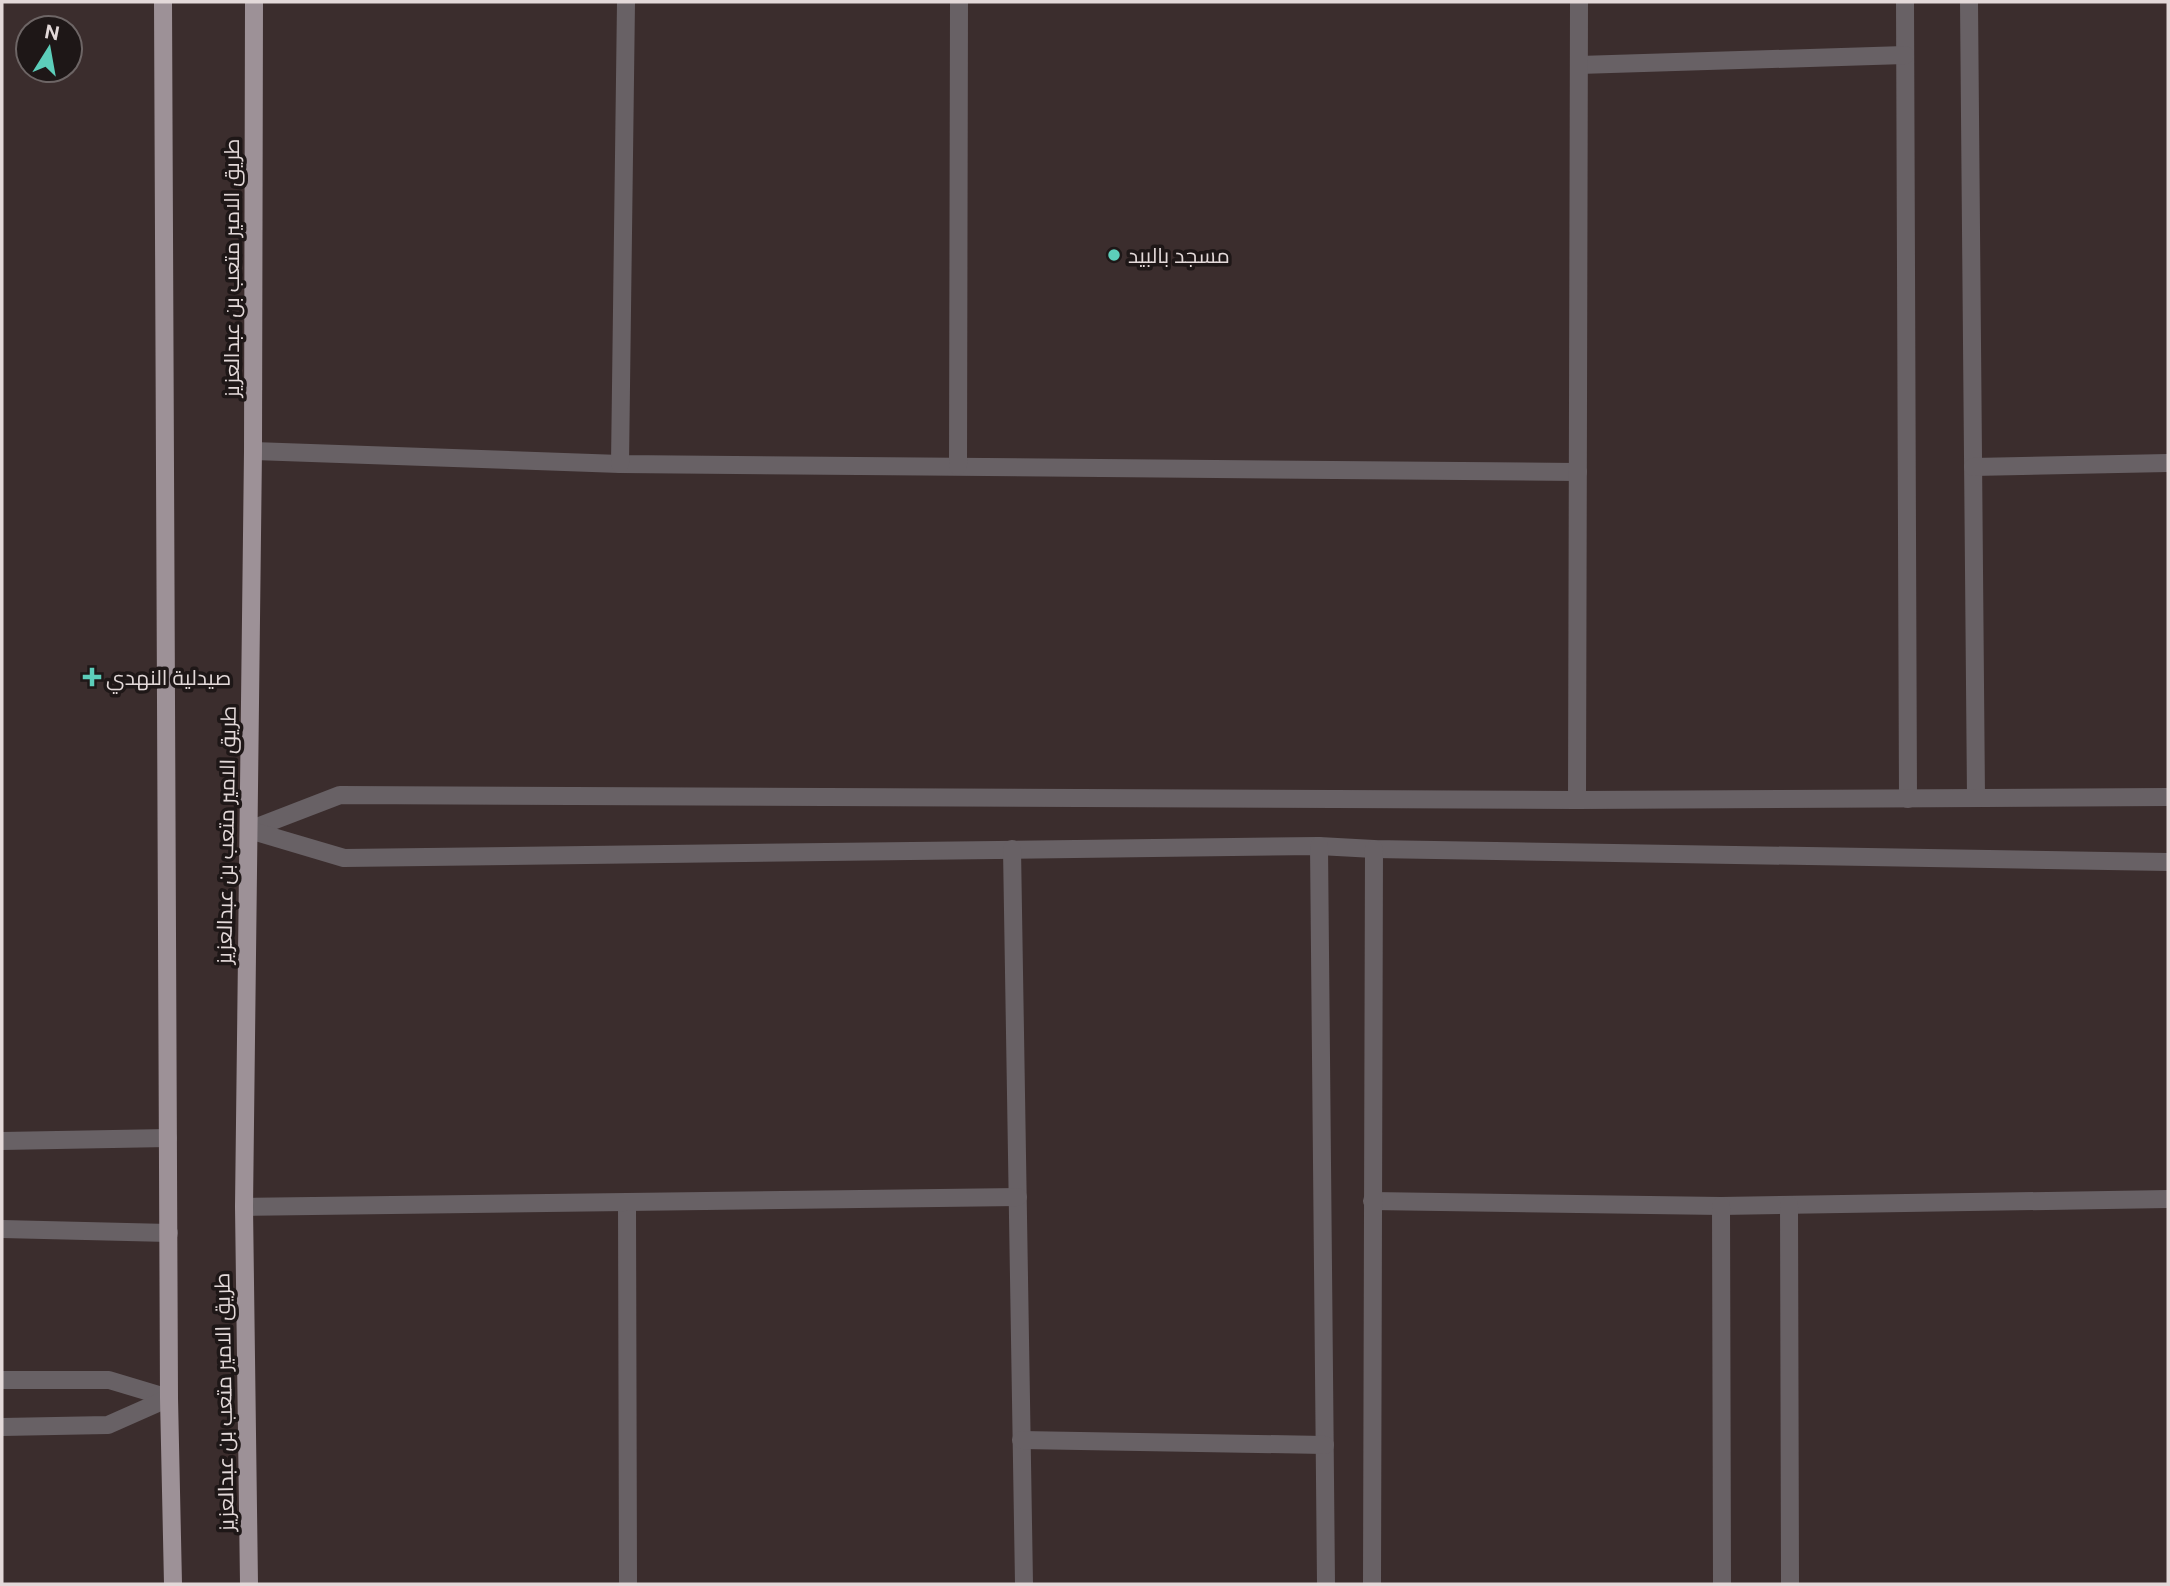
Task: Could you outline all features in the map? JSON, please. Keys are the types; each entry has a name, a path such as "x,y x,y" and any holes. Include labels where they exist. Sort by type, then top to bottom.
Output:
{"main road":[{"path":"163,2 169,1398 173,1584"},
{"name":"طريق الامير متعب بن عبدالعزيز","path":"249,1584 244,1207 253,451 254,2"}],"street":[{"path":"621,464 626,2"},
{"path":"958,466 959,2"},
{"path":"1577,800 1579,2"},
{"path":"1905,2 1908,799"},
{"path":"1969,2 1976,798"},
{"path":"1579,65 1905,55"},
{"path":"253,451 621,464 1578,472"},
{"path":"1973,467 2168,463"},
{"path":"249,830 340,795 1577,800 2168,797"},
{"path":"249,830 344,858 1319,846 2168,862"},
{"path":"1319,846 1326,1584"},
{"path":"1012,849 1024,1584"},
{"path":"1372,1584 1374,849"},
{"path":"2,1141 168,1138"},
{"path":"244,1207 1018,1197"},
{"path":"1372,1201 1721,1206 2168,1199"},
{"path":"627,1203 628,1584"},
{"path":"1789,1205 1790,1584"},
{"path":"1721,1206 1722,1584"},
{"path":"2,1230 169,1233"},
{"path":"2,1380 109,1380 169,1398"},
{"path":"2,1427 108,1425 169,1398"},
{"path":"1021,1440 1325,1445"}],"place":[{"name":"مسجد بالبيد","path":"1114,255"},
{"name":"صيدلية النهدي","path":"92,677"}]}
